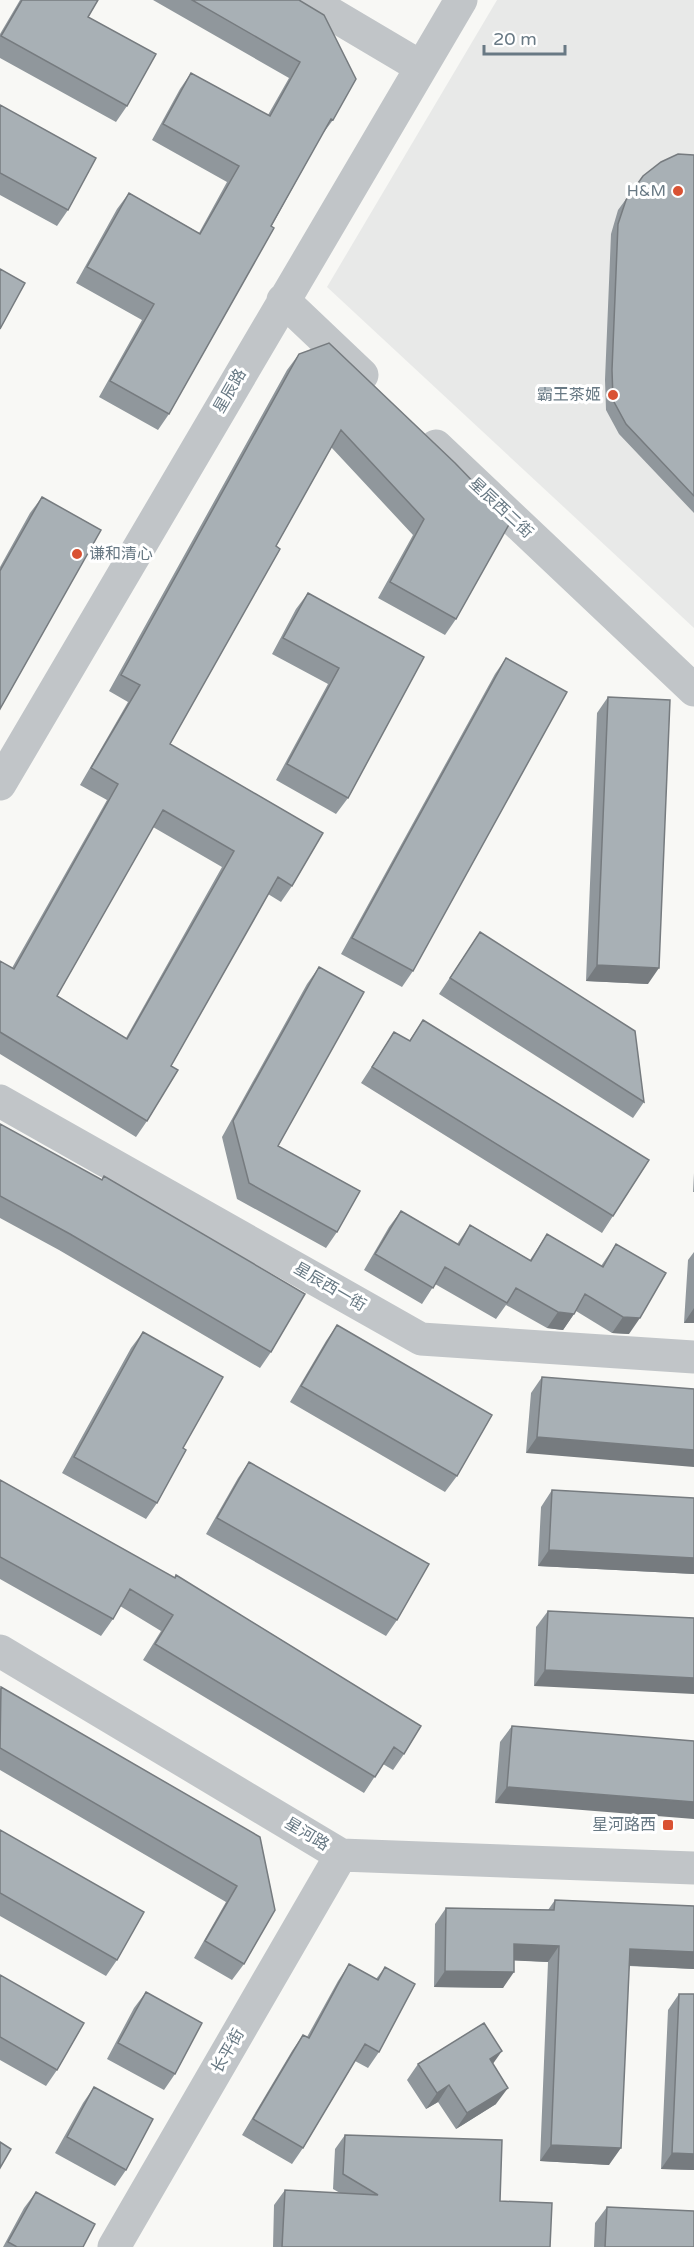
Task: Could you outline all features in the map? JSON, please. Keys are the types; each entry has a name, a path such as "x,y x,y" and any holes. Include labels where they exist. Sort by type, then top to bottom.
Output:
{"street":[{"path":"308,0 421,67"},
{"name":"星辰路","path":"0,784 461,0"},
{"path":"283,300 386,398"},
{"name":"星辰西二街","path":"411,422 694,690"},
{"name":"星辰西一街","path":"0,1101 421,1339 694,1357"},
{"name":"星河路","path":"0,1651 341,1855 694,1868"},
{"name":"长平街","path":"114,2247 341,1855"}],"shaded area":[{"path":"497,0 694,0 694,628 327,287"}],"building":[{"path":"22,0 98,0 88,17 156,54 127,106 1,36"},
{"path":"192,0 299,0 324,15 356,79 271,226 274,228 169,414 110,381 154,304 87,267 129,193 200,234 239,166 163,124 191,73 270,116 300,62"},
{"path":"0,105 96,158 68,210 0,173"},
{"path":"678,154 694,155 694,496 626,424 613,400 612,370 618,224 626,200 643,176 661,162"},
{"path":"0,269 25,283 0,329"},
{"path":"329,343 455,463 511,521 456,619 390,582 424,519 341,430 276,546 280,549 170,744 323,833 292,886 278,877 171,1066 178,1070 147,1121 0,1032 0,961 14,969 118,784 91,768 140,685 121,675 299,354","holes":["163,810 234,851 127,1039 57,996"]},
{"path":"42,497 101,530 0,709 0,571"},
{"path":"308,593 424,657 348,798 287,764 339,668 283,638"},
{"path":"506,658 567,692 413,971 352,938"},
{"path":"608,697 670,700 659,968 597,965"},
{"path":"480,932 635,1031 644,1102 450,978"},
{"path":"319,967 364,992 278,1146 360,1191 337,1232 249,1183 233,1121"},
{"path":"423,1020 649,1160 613,1216 372,1067 394,1032 410,1041"},
{"path":"0,1124 102,1180 104,1176 305,1294 271,1352 70,1234 0,1196"},
{"path":"401,1211 459,1245 470,1225 531,1261 547,1234 603,1267 616,1244 666,1273 640,1318 623,1317 585,1294 574,1314 558,1312 516,1288 507,1303 445,1267 433,1288 375,1254"},
{"path":"337,1325 492,1415 457,1476 301,1386"},
{"path":"143,1332 223,1377 183,1448 186,1450 157,1503 74,1457"},
{"path":"542,1377 694,1389 694,1450 537,1437"},
{"path":"249,1462 429,1564 397,1620 217,1518"},
{"path":"0,1480 175,1578 176,1575 421,1726 404,1754 394,1747 375,1777 155,1644 173,1615 130,1589 113,1619 0,1557"},
{"path":"552,1490 694,1498 694,1558 549,1550"},
{"path":"548,1611 694,1618 694,1678 545,1670"},
{"path":"1,1687 260,1837 275,1910 244,1964 205,1941 237,1886 0,1748"},
{"path":"512,1726 694,1741 694,1802 507,1787"},
{"path":"0,1830 144,1912 117,1960 0,1893"},
{"path":"555,1900 694,1906 694,1952 630,1949 621,2148 551,2145 559,1946 514,1944 514,1972 445,1971 446,1908 554,1910"},
{"path":"349,1964 378,1980 385,1967 415,1984 379,2052 365,2044 303,2148 253,2119 303,2035 309,2038"},
{"path":"0,1975 84,2023 57,2070 0,2037"},
{"path":"146,1992 202,2023 175,2074 118,2043"},
{"path":"679,1994 694,1994 694,2154 672,2153"},
{"path":"484,2023 502,2051 490,2059 508,2088 467,2113 449,2085 437,2093 418,2064"},
{"path":"94,2087 153,2119 126,2170 67,2137"},
{"path":"345,2135 502,2140 500,2201 552,2203 550,2247 282,2247 285,2190 378,2195 343,2174"},
{"path":"0,2142 11,2149 0,2168"},
{"path":"36,2192 95,2224 83,2247 17,2247 8,2242"},
{"path":"607,2207 694,2211 694,2247 605,2247"}],"place":[{"name":"H&M","path":"678,191"},
{"name":"霸王茶姬","path":"613,395"},
{"name":"谦和清心","path":"77,554"},
{"name":"星河路西","path":"668,1825"}]}
